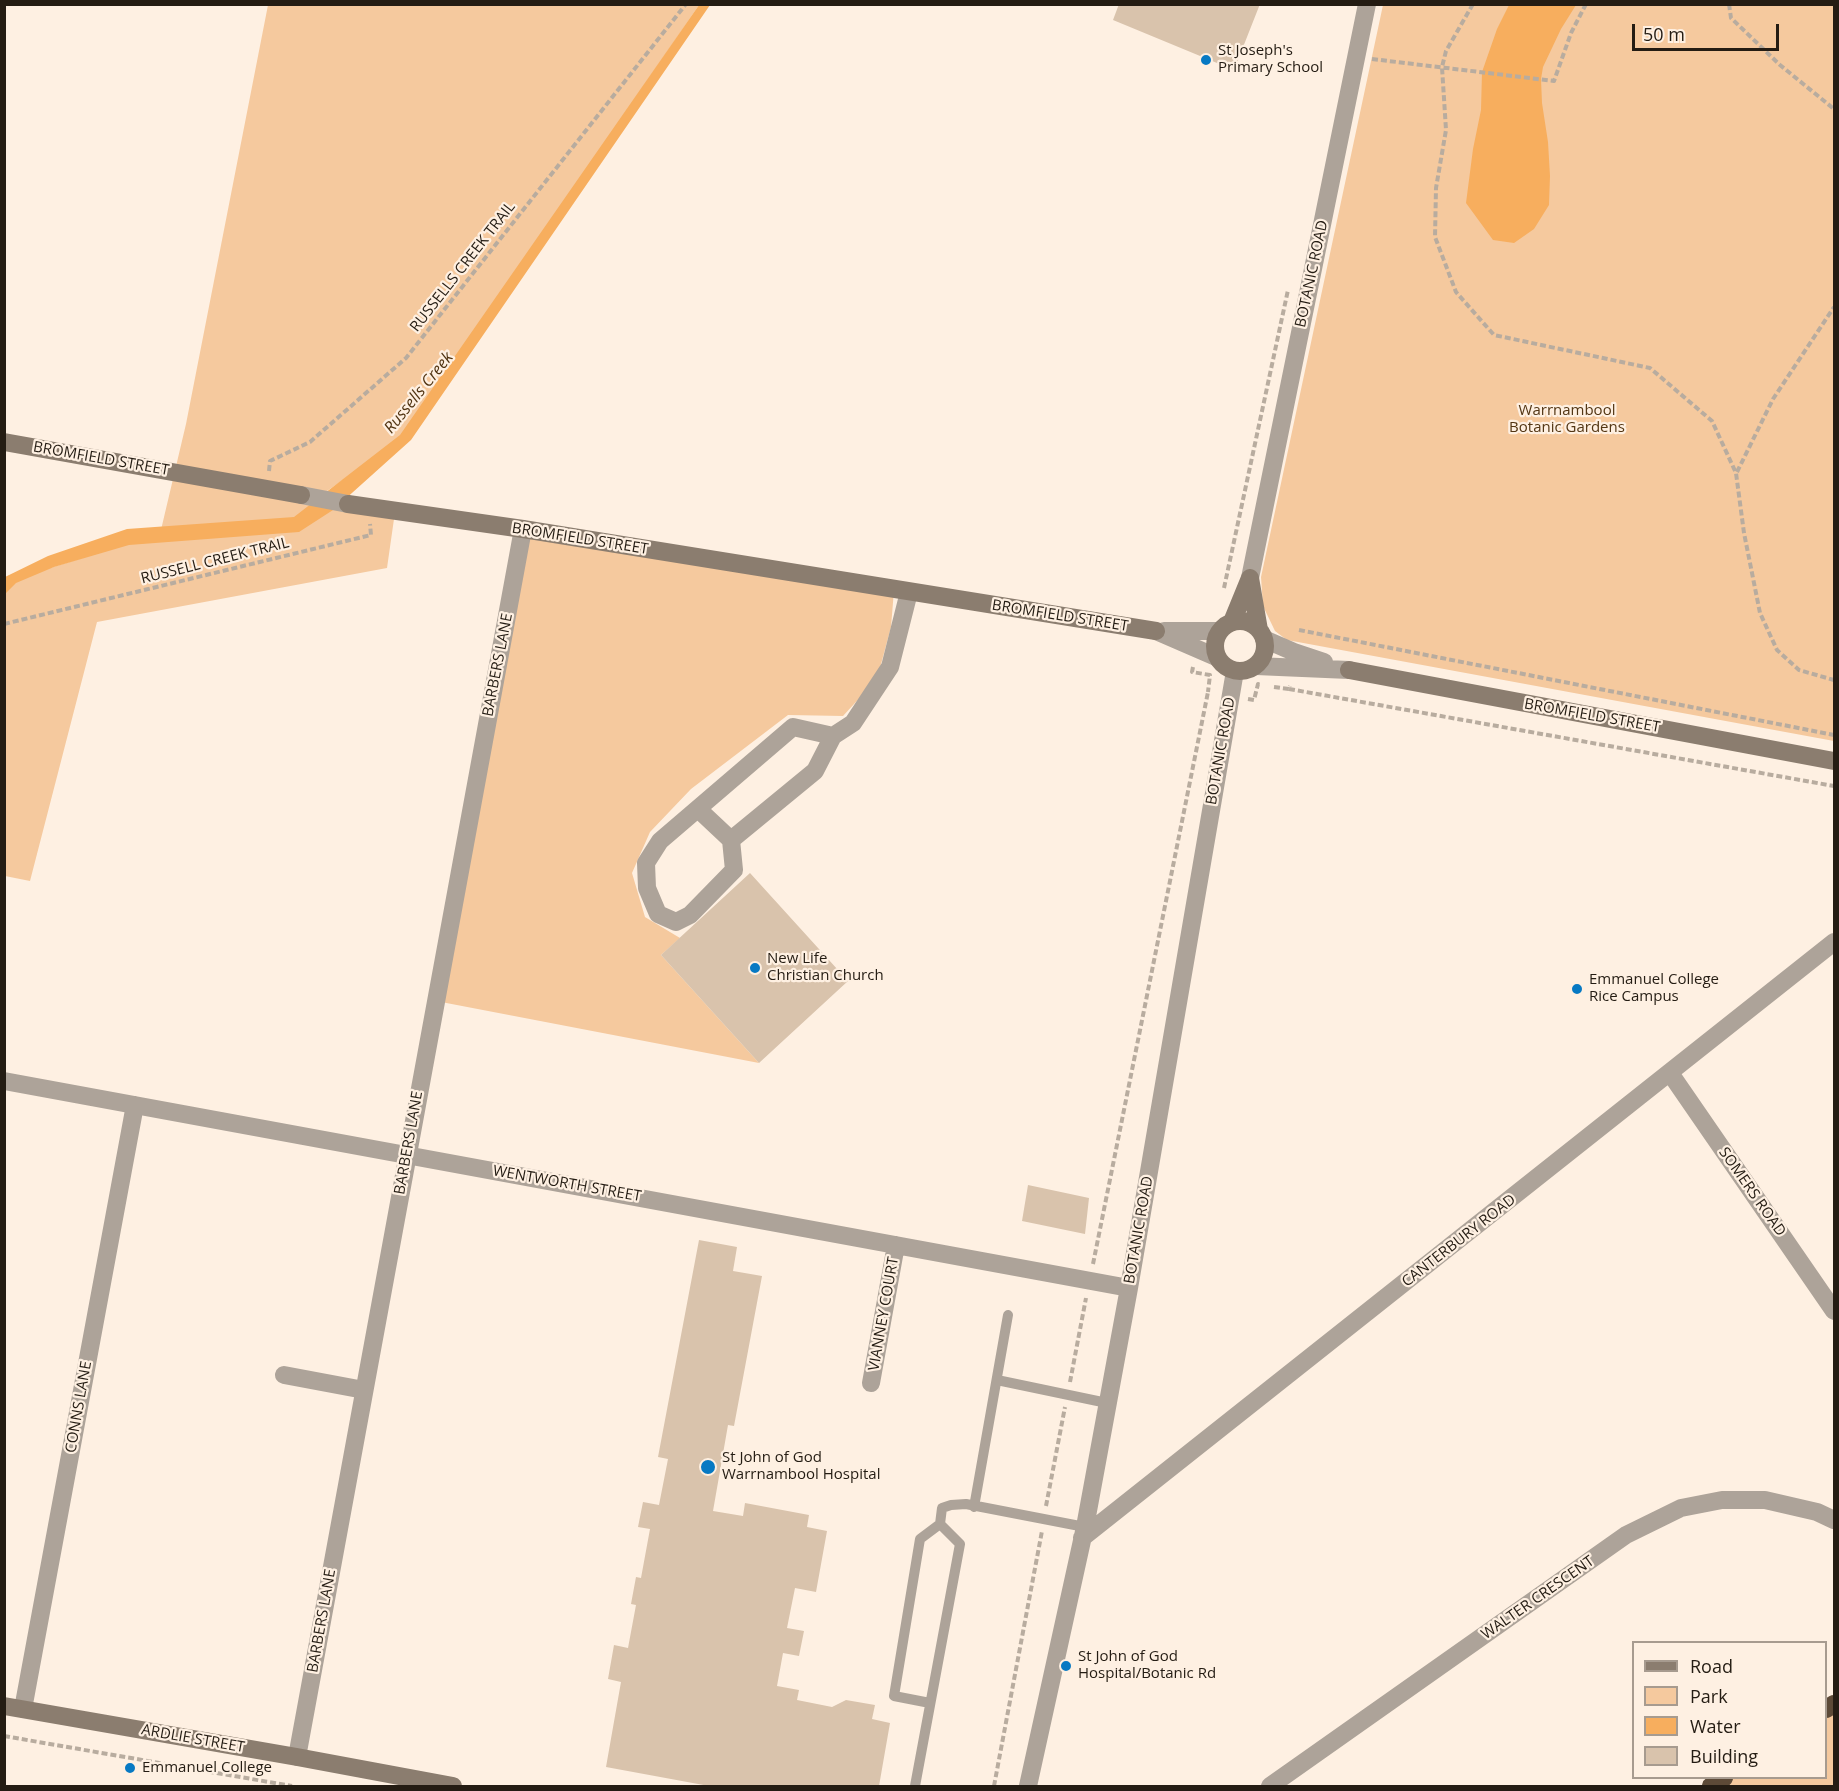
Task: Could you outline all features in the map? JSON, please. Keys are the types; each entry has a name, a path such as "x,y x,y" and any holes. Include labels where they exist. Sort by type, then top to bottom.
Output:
{"street":[{"name":"BOTANIC ROAD","path":"1226,627 1246,586 1367,4"},
{"name":"BROMFIELD STREET","path":"4,442 348,504 523,529 1156,631 1226,627"},
{"name":"BARBERS LANE","path":"297,1757 523,529"},
{"name":"BOTANIC ROAD","path":"1246,586 1262,634"},
{"path":"731,840 815,771 833,736 853,723 890,667 909,592"},
{"path":"1247,622 1262,634 1264,653 1256,666 1235,671 1221,663 1216,657 1215,639 1226,627 1247,622"},
{"name":"BROMFIELD STREET","path":"1156,631 1216,657"},
{"name":"BROMFIELD STREET","path":"1262,634 1293,659"},
{"name":"BROMFIELD STREET","path":"1256,666 1293,659 1834,761"},
{"name":"BOTANIC ROAD","path":"1028,1786 1083,1533 1129,1287 1235,671"},
{"path":"698,808 731,840 734,870 690,915 676,922 658,915 647,888 646,863 660,842 698,808 793,727 833,736"},
{"name":"CANTERBURY ROAD","path":"1083,1533 1834,942"},
{"name":"SOMERS ROAD","path":"1670,1073 1834,1311"},
{"name":"WENTWORTH STREET","path":"4,1081 1129,1287"},
{"name":"CONNS LANE","path":"23,1709 135,1105"},
{"name":"VIANNEY COURT","path":"871,1383 896,1245"},
{"path":"284,1375 364,1390"},
{"name":"WALTER CRESCENT","path":"1270,1786 1626,1535 1681,1508 1722,1500 1765,1500 1817,1512 1834,1520"},
{"name":"ARDLIE STREET","path":"4,1706 453,1786"}],"lane":[{"path":"974,1507 1008,1315"},
{"path":"997,1380 1107,1403"},
{"path":"930,1703 894,1696 921,1539 940,1524 942,1509 951,1505 966,1504 1044,1519 1083,1533"},
{"path":"915,1786 960,1544 940,1524"}],"path":[{"name":"RUSSELLS CREEK TRAIL","path":"268,489 270,461 310,442 406,358 686,4"},
{"path":"1473,4 1446,51 1442,67 1446,130 1436,188 1435,237 1456,292 1494,335 1650,368 1712,421 1736,473 1744,533 1760,613 1777,650 1799,670 1834,680"},
{"path":"1372,59 1554,81 1571,33 1586,4"},
{"path":"1729,4 1731,18 1780,65 1834,109"},
{"path":"1223,596 1288,286"},
{"path":"1736,473 1773,399 1834,307"},
{"name":"RUSSELL CREEK TRAIL","path":"4,624 371,535 370,518"},
{"path":"1224,589 1246,586"},
{"path":"1290,629 1834,735"},
{"path":"1289,689 1299,630"},
{"path":"994,1786 1067,1395 1208,692 1210,675 1192,672 1196,647"},
{"path":"1208,692 1254,700 1258,684 1834,786"},
{"path":"4,1736 292,1786"}],"green space":[{"path":"268,5 699,5 403,438 317,498 395,512 387,568 97,622 30,881 5,876 5,585 8,581 160,534 186,424"},
{"name":"Warrnambool Botanic Gardens","path":"1383,5 1834,5 1834,741 1287,640 1275,631 1263,606 1261,577"},
{"path":"523,529 894,590 891,627 877,679 843,716 788,715 691,789 650,832 632,873 645,917 680,938 661,955 759,1063 436,1001"},
{"path":"1834,1704 1834,1786 1711,1786 1722,1779 1827,1779 1827,1708"}],"water":[{"path":"699,5 710,5 411,440 333,510 299,532 129,545 54,567 16,583 5,594 5,577 48,556 127,529 294,517 400,435"},
{"path":"1509,5 1576,5 1561,29 1543,67 1541,79 1548,142 1549,205 1534,229 1514,243 1493,240 1466,203 1481,110 1482,72 1497,29"}],"building":[{"name":"St Joseph's Primary School","path":"1119,4 1260,4 1234,70 1113,20"},
{"name":"New Life Christian Church","path":"750,873 848,981 759,1063 661,955"},
{"path":"1028,1185 1089,1198 1085,1234 1022,1221"},
{"path":"699,1240 737,1247 733,1271 762,1276 734,1426 728,1425 713,1511 743,1516 745,1503 809,1515 807,1527 827,1531 816,1592 795,1588 787,1628 804,1631 799,1656 783,1653 777,1686 799,1690 797,1700 832,1707 846,1700 875,1705 872,1719 890,1723 879,1786 709,1786 606,1767 621,1682 608,1679 614,1645 628,1648 636,1605 631,1604 636,1577 641,1578 650,1529 638,1527 643,1502 659,1505 668,1459 658,1457"}],"place":[{"name":"St Joseph's Primary School","path":"1206,60"},
{"name":"New Life Christian Church","path":"755,968"},
{"name":"Emmanuel College Rice Campus","path":"1577,989"},
{"name":"St John of God Warrnambool Hospital","path":"708,1467"},
{"name":"St John of God Hospital/Botanic Rd","path":"1066,1666"},
{"name":"Emmanuel College","path":"130,1768"}],"water label":[{"name":"Russells Creek","path":"419,393"}]}
